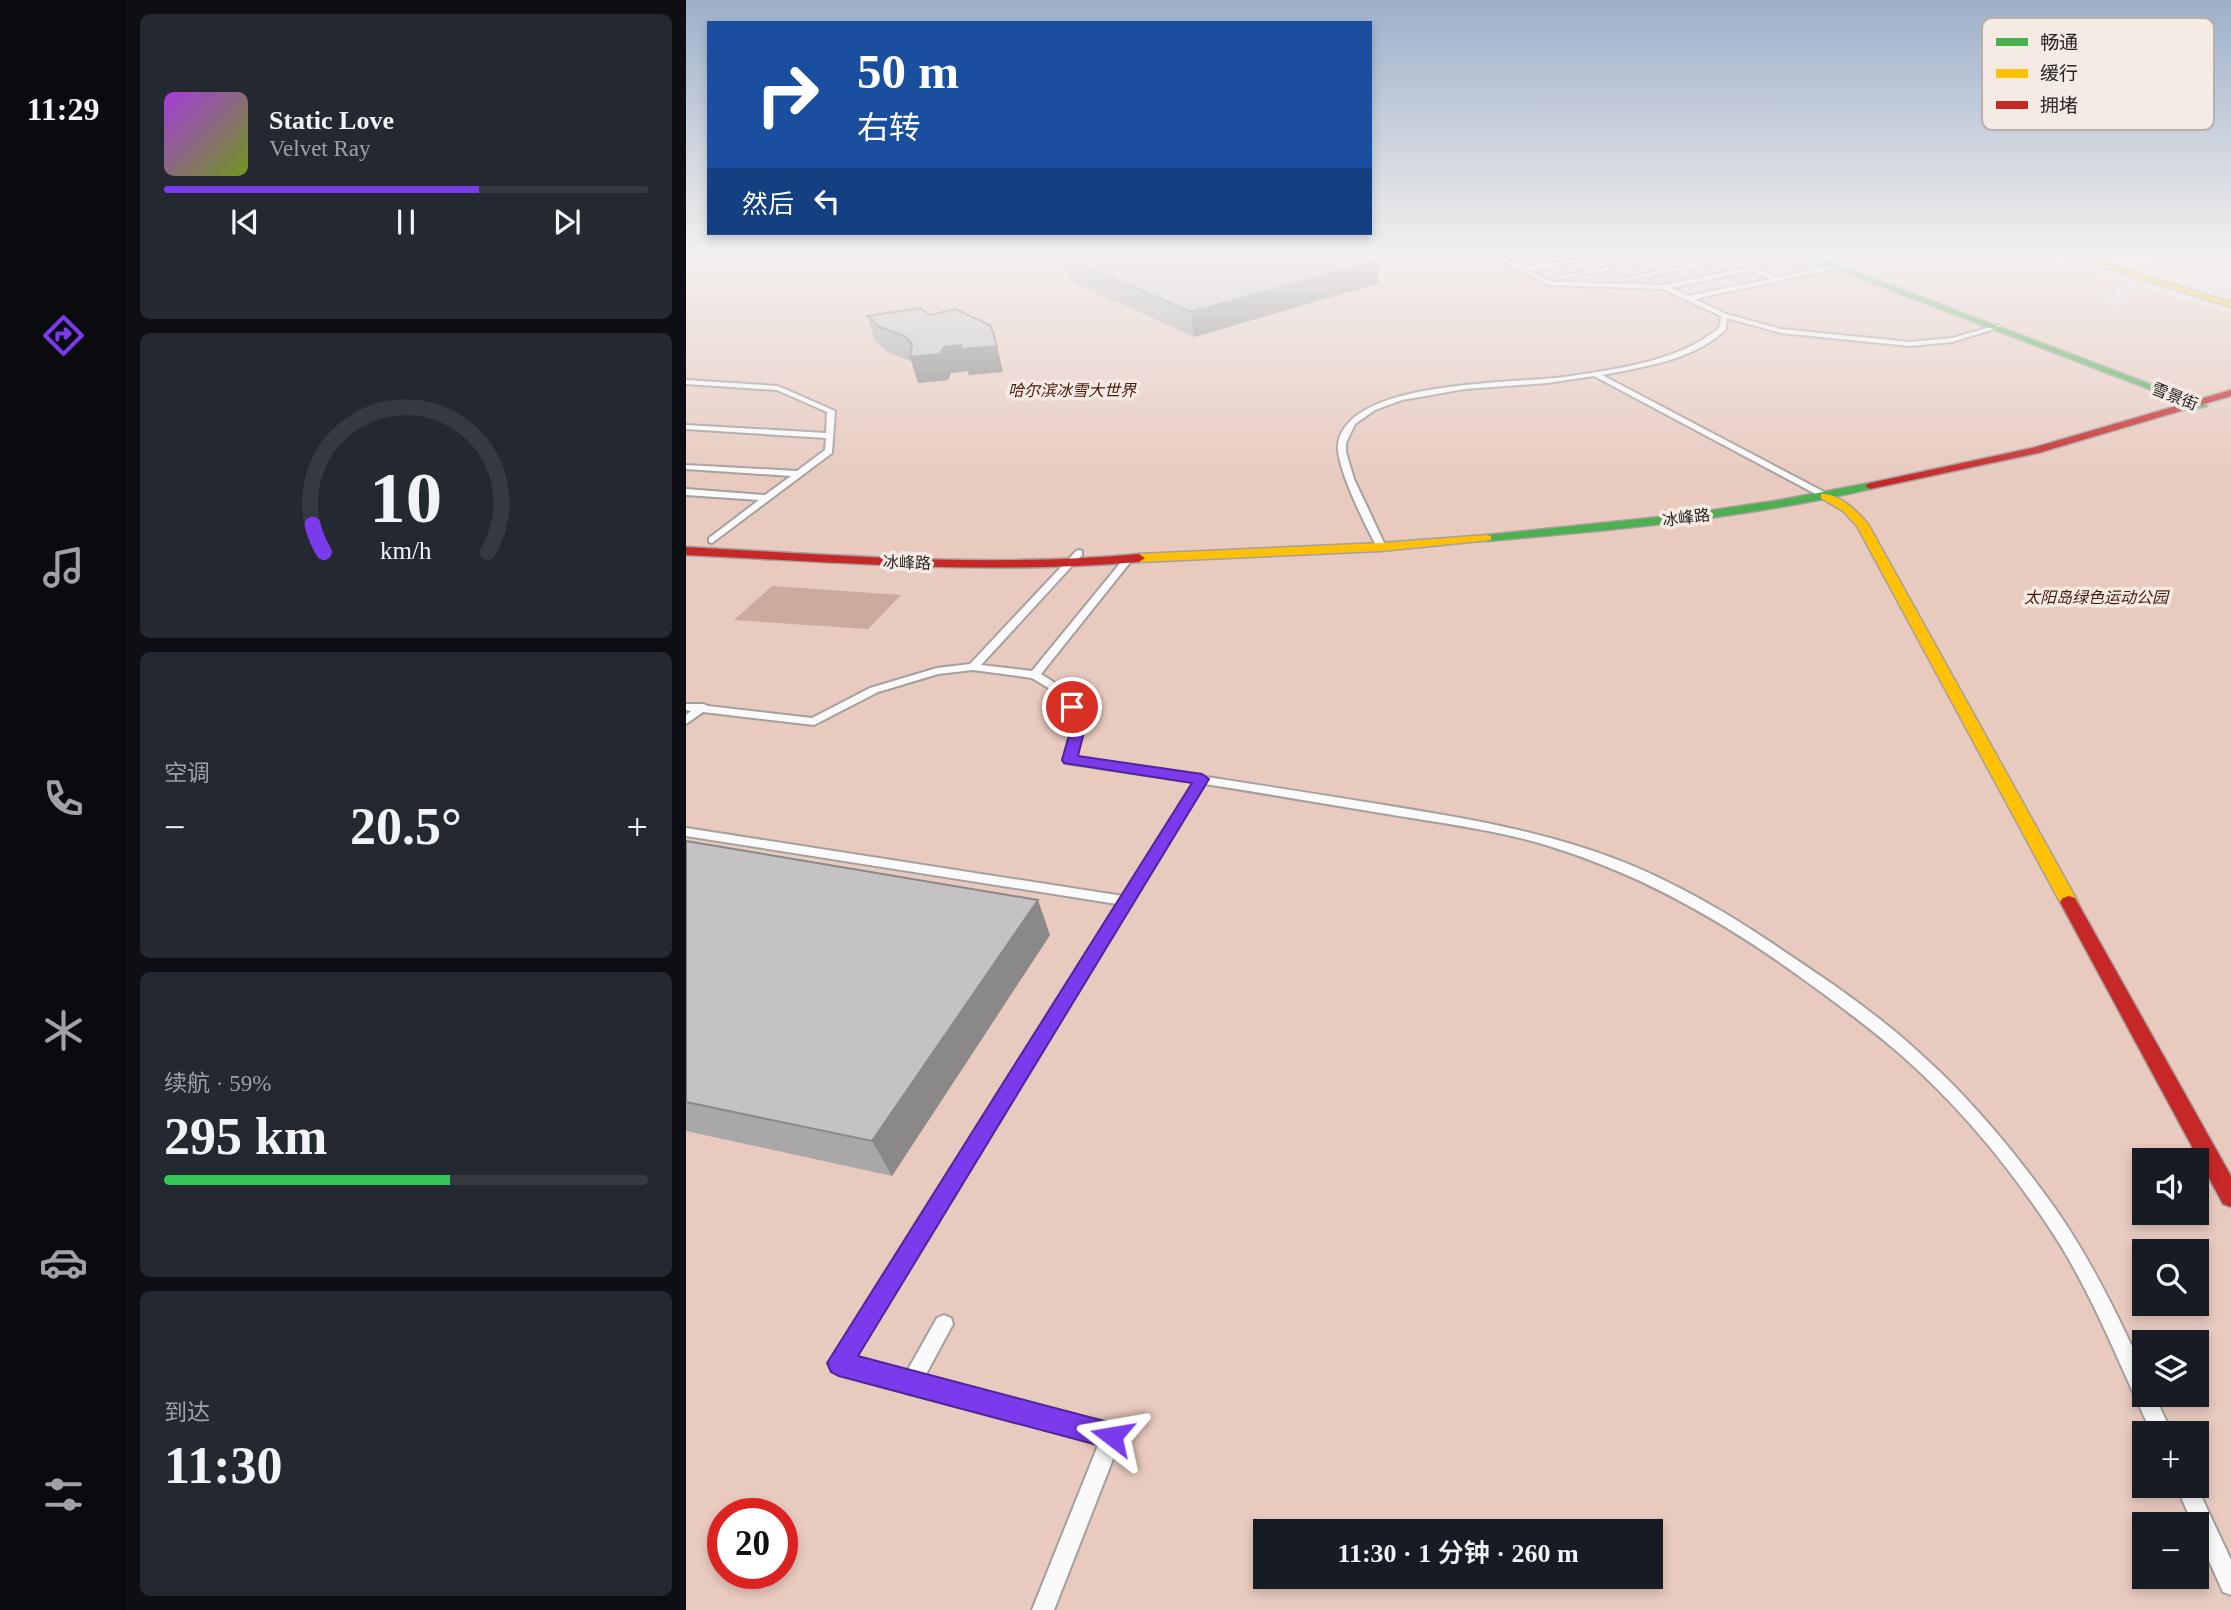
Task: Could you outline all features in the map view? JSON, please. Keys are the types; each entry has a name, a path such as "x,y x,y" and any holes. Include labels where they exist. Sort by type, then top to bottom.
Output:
{"main road":[{"name":"雪景街","path":"2009,331 2219,413"},
{"name":"冰峰路","path":"686,551 955,564 1381,547 1579,530 1761,508 1825,496 2034,451 2231,393"},
{"path":"1825,496 1847,509 1862,524 2231,1197"},
{"name":"冰峰路","path":"686,539 1075,559"}],"lane":[{"path":"1381,547 1341,451 1344,435 1359,419 1396,400 1433,390 1533,383 1611,372 1710,342 1723,331"},
{"path":"1782,331 1910,344 1937,342 1981,331"},
{"path":"1611,372 1825,496"},
{"path":"1597,375 1825,496"},
{"path":"686,382 766,387 786,391 831,411 830,451 712,540"},
{"path":"686,427 830,436"},
{"path":"686,467 799,474"},
{"path":"686,492 768,498"},
{"path":"1035,675 1129,558"},
{"path":"974,667 1075,559"},
{"path":"686,707 814,722 874,690 937,671 974,667 1035,675 1059,690 1072,707 1077,732 1069,760 1463,822 1549,841 1650,879 1733,922 1857,1010 1946,1087 2023,1180 2067,1240 2104,1308 2132,1368"},
{"path":"686,721 702,708"},
{"path":"1042,1610 1112,1436 839,1363 1202,779"},
{"path":"686,832 1126,901"},
{"path":"910,1384 944,1324"},
{"path":"2192,1498 2231,1584"}],"green space":[{"path":"686,331 2231,331 2231,1610 686,1610"}],"shaded area":[{"path":"772,586 901,595 868,629 734,620"}],"building":[{"path":"891,331 993,331 997,346 962,349 961,345 944,347 940,354 910,357 912,344 905,336"},
{"path":"686,841 1038,900 872,1141 686,1102"}],"traffic: fast":[{"path":"2004,331 2202,406"},
{"path":"1487,538 1680,518 1870,486"}],"traffic: slow":[{"path":"1825,496 1847,509 1862,524 2069,902"},
{"path":"1139,558 1381,547 1487,538"}],"traffic: jam":[{"path":"1870,486 2034,451 2231,393"},
{"path":"686,551 955,564 1071,564 1139,558"},
{"path":"2069,902 2231,1197"}],"route":[{"path":"1072,707 1077,732 1069,760 1202,779 839,1363 1112,1436"}],"park label":[{"name":"哈尔滨冰雪大世界","path":"1072,390"},
{"name":"太阳岛绿色运动公园","path":"2096,597"}]}
